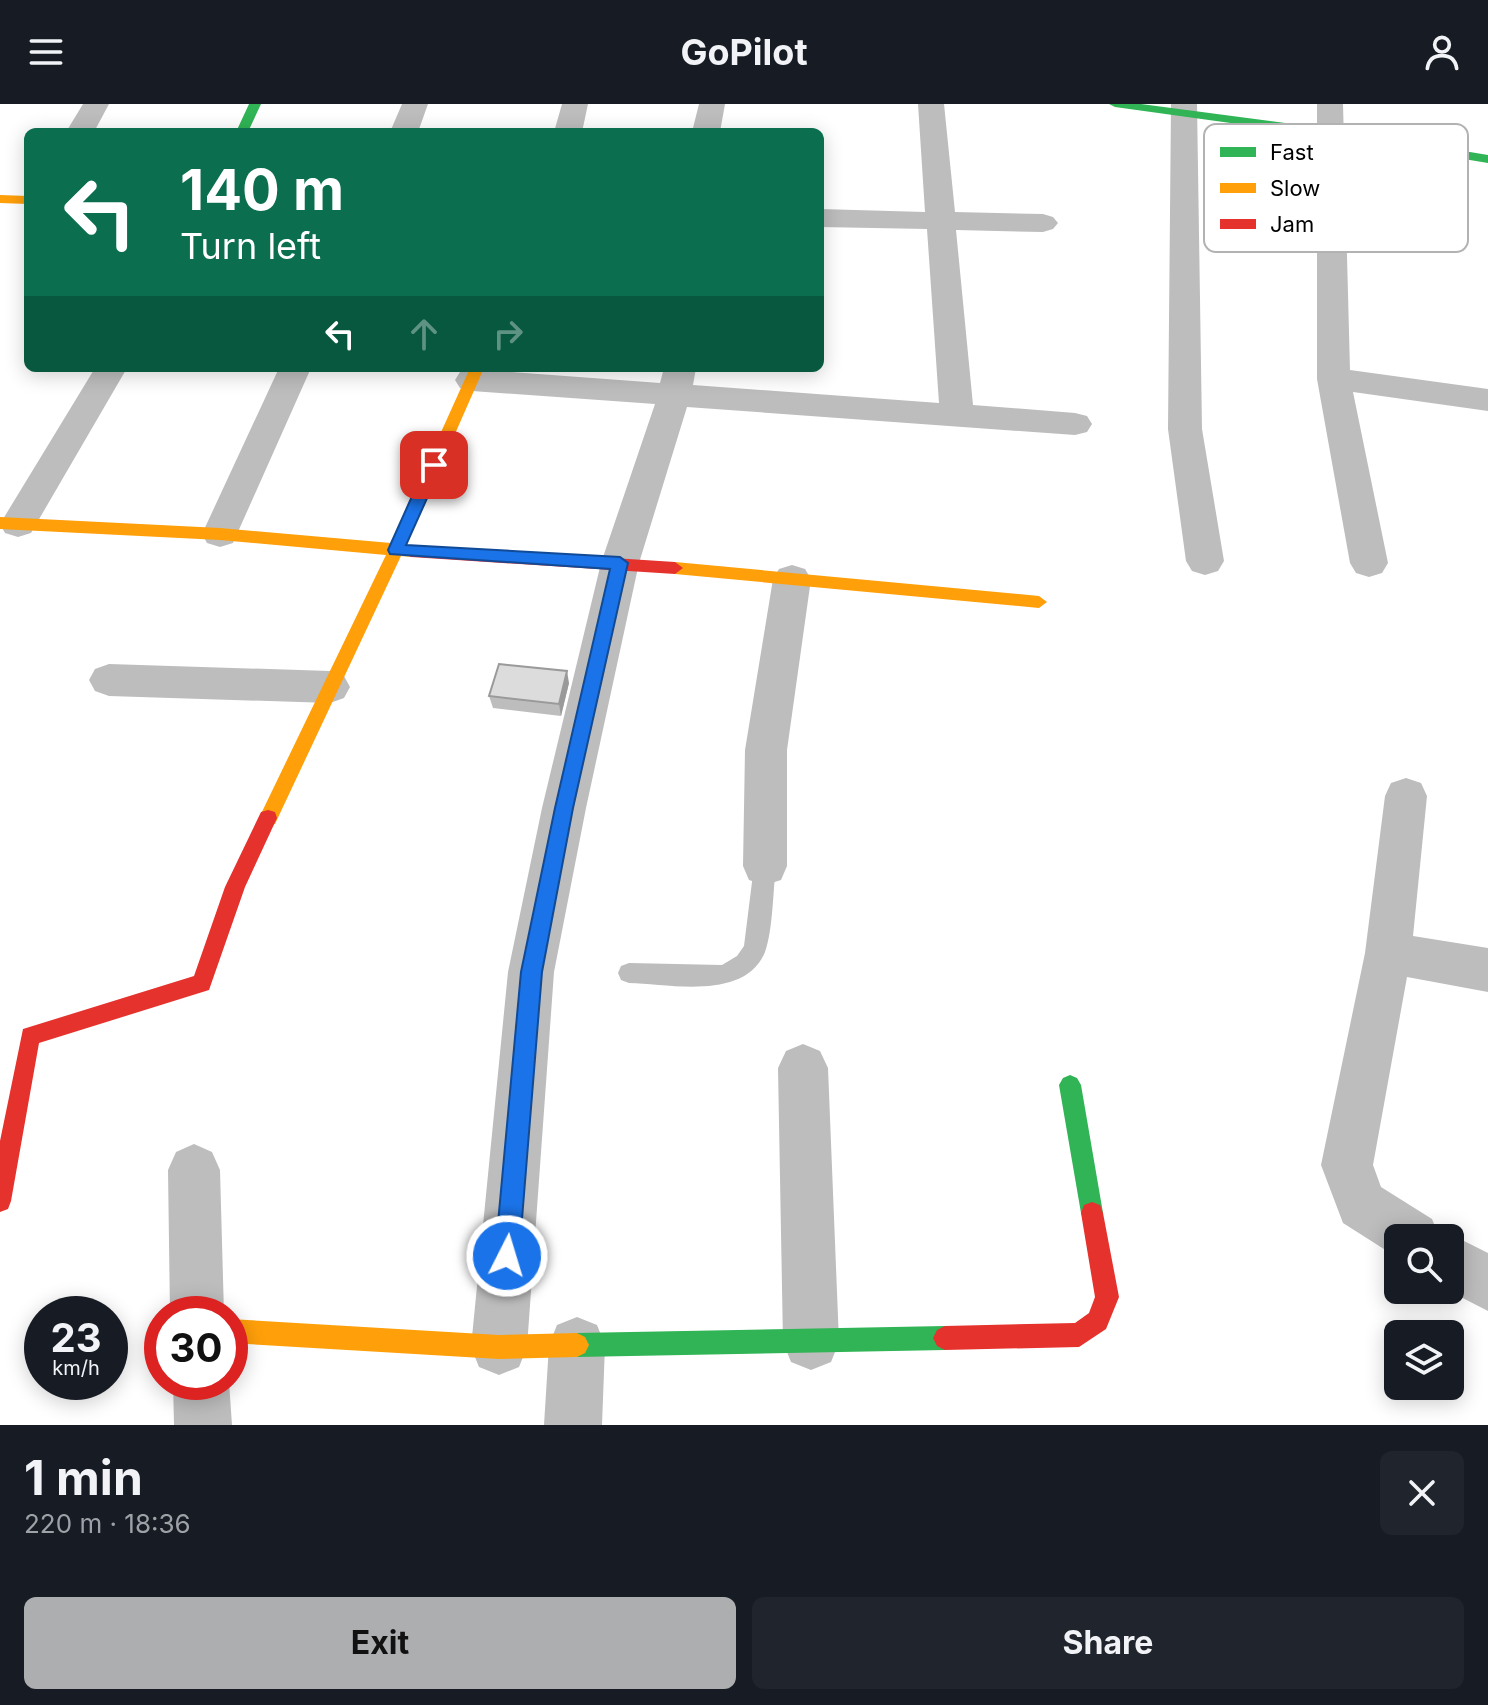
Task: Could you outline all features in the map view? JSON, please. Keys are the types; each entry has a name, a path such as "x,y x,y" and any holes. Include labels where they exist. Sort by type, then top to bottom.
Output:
{"street":[{"path":"82,128 96,104"},
{"path":"244,128 255,104"},
{"path":"406,128 415,104"},
{"path":"569,128 575,104"},
{"path":"707,128 712,104"},
{"path":"931,104 957,413"},
{"path":"1115,104 1330,118 1353,124"},
{"path":"1184,108 1185,429 1205,561"},
{"path":"1468,154 1488,159"},
{"path":"0,199 24,200"},
{"path":"824,218 1043,223"},
{"path":"1332,252 1334,379 1369,563"},
{"path":"9,523 108,372"},
{"path":"220,534 293,372"},
{"path":"790,401 793,372"},
{"path":"0,1201 30,1036 202,983 235,887 396,550 475,374 678,381 790,401 1075,424"},
{"path":"1334,379 1488,400"},
{"path":"499,1347 531,972 564,808 620,563 678,381"},
{"path":"9,523 220,534 396,550 620,563 1039,602"},
{"path":"765,866 766,750 792,579"},
{"path":"109,680 330,687"},
{"path":"1391,1224 1361,1205 1347,1165 1388,953 1406,796"},
{"path":"1388,953 1488,970"},
{"path":"803,1068 811,1342"},
{"path":"248,1332 499,1347 1079,1335 1098,1321 1107,1297 1070,1085"},
{"path":"194,1170 197,1296"},
{"path":"1464,1269 1488,1284"},
{"path":"573,1425 577,1345"},
{"path":"202,1400 203,1425"}],"lane":[{"path":"629,973 724,975 745,963 755,949 765,866"}],"building":[{"path":"499,664 567,671 559,704 489,696"}],"traffic: fast":[{"path":"244,128 255,104"},
{"path":"1115,104 1264,124"},
{"path":"1468,156 1488,159"},
{"path":"1070,1085 1092,1213"},
{"path":"577,1345 945,1338"}],"traffic: slow":[{"path":"0,199 24,200"},
{"path":"268,818 396,550 475,372"},
{"path":"0,523 220,534 411,551"},
{"path":"675,568 1039,602"},
{"path":"248,1332 499,1347 577,1345"}],"traffic: jam":[{"path":"411,551 675,568"},
{"path":"0,1201 30,1036 202,983 235,887 268,818"},
{"path":"945,1338 1079,1335 1098,1321 1107,1297 1092,1213"}],"route":[{"path":"434,465 396,550 620,563 564,808 531,972 507,1256"}]}
